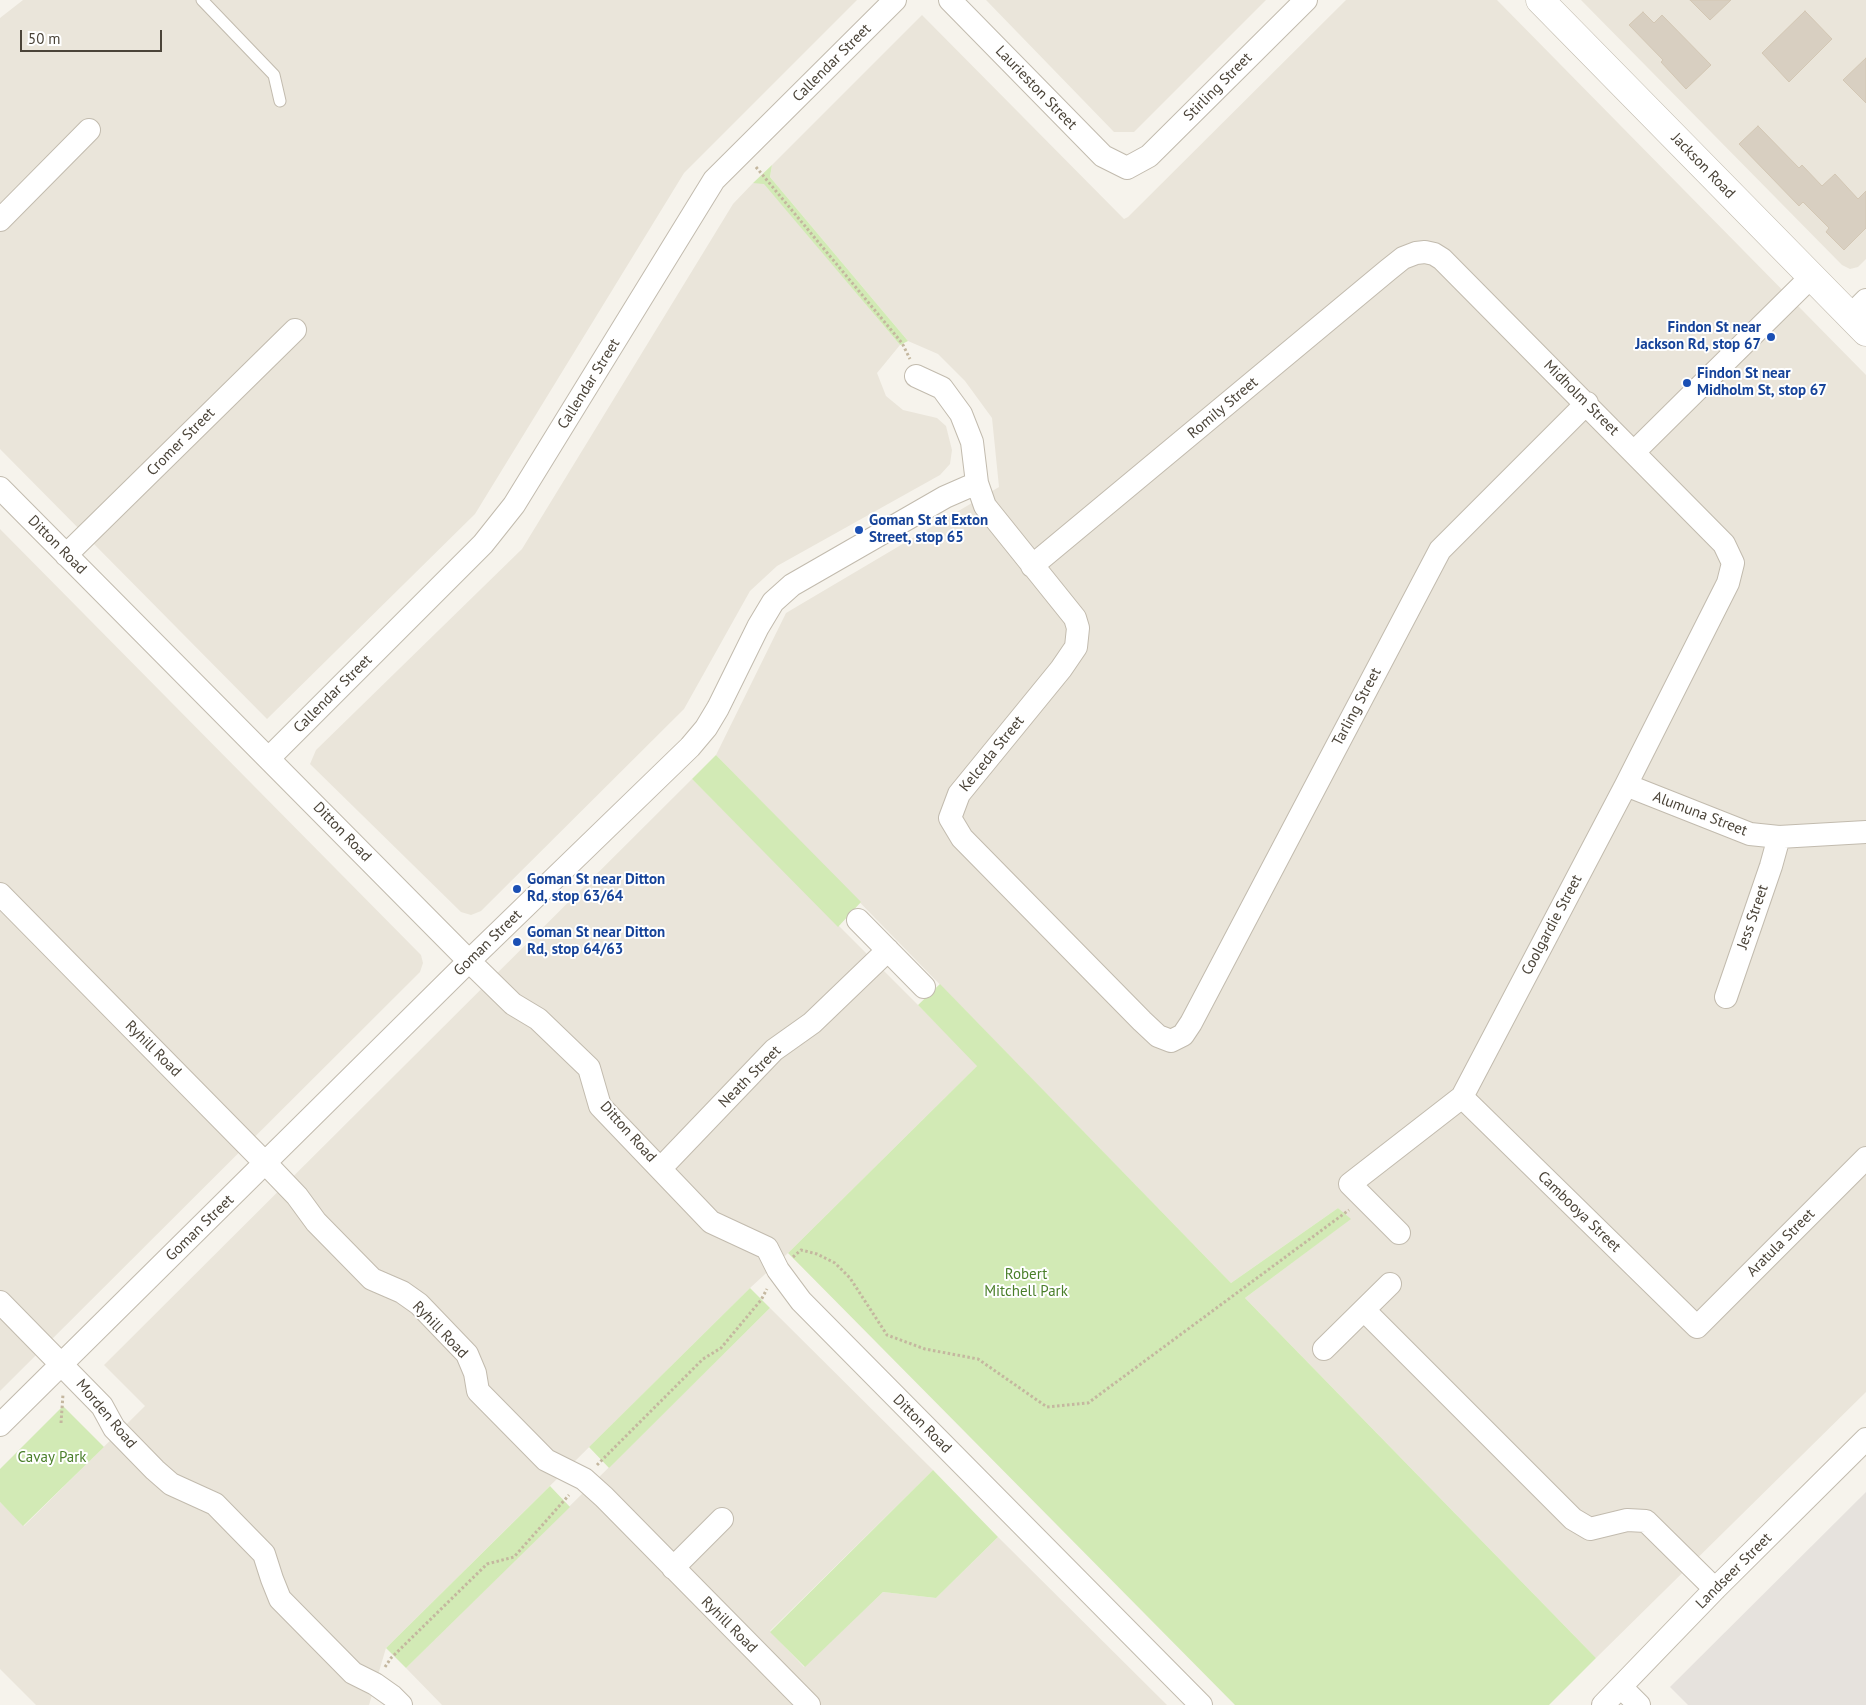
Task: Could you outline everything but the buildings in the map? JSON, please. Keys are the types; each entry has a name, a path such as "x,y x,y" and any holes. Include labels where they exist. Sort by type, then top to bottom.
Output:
{"street":[{"name":"Callendar Street","path":"269,758 482,544 514,505 714,180 895,0"},
{"name":"Laurieston Street","path":"950,0 1102,156 1127,168"},
{"name":"Stirling Street","path":"1127,168 1149,156 1306,0"},
{"name":"Jackson Road","path":"1540,0 1811,277 1861,316"},
{"path":"0,220 89,130"},
{"name":"Midholm Street","path":"1416,253 1434,254 1442,258 1724,544 1733,563"},
{"name":"Romily Street","path":"1032,566 1388,270 1403,258 1416,253"},
{"path":"1634,452 1811,277"},
{"name":"Cromer Street","path":"66,555 295,330"},
{"name":"Kelceda Street","path":"916,376 942,388 962,414 972,442 977,483 985,506 1076,618 1078,628 1076,647 1061,669 959,794 950,818 962,838 1135,1014 1158,1036 1171,1041"},
{"name":"Tarling Street","path":"1171,1041 1183,1034 1191,1022 1440,550 1587,403"},
{"name":"Goman Street","path":"0,1425 266,1164 469,961 690,747 706,728 718,708 758,627 773,602 792,585 945,497 977,483"},
{"name":"Ditton Road","path":"0,488 469,961 513,1004 538,1019 589,1068 600,1106 711,1222 766,1248 778,1270 801,1301 1200,1705"},
{"name":"Coolgardie Street","path":"1399,1233 1350,1184 1462,1097 1626,785 1728,583 1733,563"},
{"name":"Alumuna Street","path":"1626,785 1750,834 1779,837 1866,832"},
{"name":"Jess Street","path":"1726,997 1771,866 1779,837"},
{"name":"Ryhill Road","path":"0,894 297,1196 316,1222 372,1279 402,1292 419,1304 467,1354 475,1373 478,1391 546,1460 584,1479 604,1497 809,1705"},
{"path":"858,920 924,987"},
{"name":"Neath Street","path":"661,1168 774,1050 812,1023 888,950"},
{"name":"Cambooya Street","path":"1462,1097 1697,1327"},
{"name":"Aratula Street","path":"1697,1327 1866,1158"},
{"path":"1324,1349 1390,1284"},
{"name":"Morden Road","path":"0,1302 102,1406 114,1428 155,1470 171,1484 215,1504 264,1554 280,1599 353,1673 375,1684 401,1705"},
{"path":"1364,1310 1573,1519 1590,1529 1626,1520 1646,1521 1715,1589"},
{"name":"Landseer Street","path":"1603,1705 1715,1589 1866,1438"},
{"path":"673,1568 722,1519"},
{"path":"1621,1687 1639,1705"}],"lane":[{"path":"202,0 274,75 280,101"}],"path":[{"path":"743,153 902,343 908,351 916,376"},
{"path":"375,1684 380,1673 391,1658 487,1564 514,1557 584,1479 703,1359 721,1348 761,1300 778,1270 802,1250 835,1262 850,1278 887,1335 925,1349 978,1359 1047,1407 1088,1403 1365,1198"},
{"path":"61,1423 63,1391"}],"shaded area":[{"path":"23,0 857,0 684,173 475,514 267,719 0,449 0,18"},
{"path":"986,0 1266,0 1134,132 1114,132"},
{"path":"1346,0 1497,0 1866,375 1866,1392 1596,1658 1245,1298 1350,1219 1338,1208 1231,1283 716,755 786,613 999,487 992,418 965,381 938,354 908,341 770,177 772,165 922,15 1124,219"},
{"path":"1581,0 1866,0 1866,259 1858,267 1850,269 1842,265"},
{"path":"753,183 764,183 900,345 877,373 886,396 903,410 937,418 946,426 952,450 950,464 940,475 777,566 750,591 684,709 481,911 471,915 461,912 310,764 316,750 522,549 733,204"},
{"path":"0,529 421,955 423,963 420,972 0,1391"},
{"path":"692,779 978,1065 386,1648 369,1705 36,1705 0,1669 0,1502 24,1526 145,1406 104,1365"},
{"path":"770,1308 933,1470 770,1631 804,1667 883,1592 936,1598 998,1537 1167,1705 442,1705 406,1668"},
{"path":"1866,1492 1866,1705 1688,1705 1670,1687"}],"green space":[{"path":"772,165 770,177 908,341 900,345 764,184 753,183"},
{"path":"716,755 861,902 838,927 692,779"},
{"name":"Robert Mitchell Park","path":"940,984 1231,1283 1338,1208 1351,1219 1245,1298 1596,1658 1549,1705 1235,1705 788,1253 977,1066 918,1005"},
{"path":"750,1288 770,1308 609,1468 589,1447"},
{"name":"Cavay Park","path":"63,1406 104,1447 23,1526 0,1502 0,1469"},
{"path":"933,1470 998,1537 936,1598 883,1592 805,1667 770,1632"},
{"path":"550,1486 570,1507 406,1668 386,1648"}],"place":[{"name":"Findon St near Jackson Rd, stop 67","path":"1771,337"},
{"name":"Findon St near Midholm St, stop 67","path":"1687,383"},
{"name":"Goman St at Exton Street, stop 65","path":"859,530"},
{"name":"Goman St near Ditton Rd, stop 63/64","path":"517,889"},
{"name":"Goman St near Ditton Rd, stop 64/63","path":"517,942"}]}
